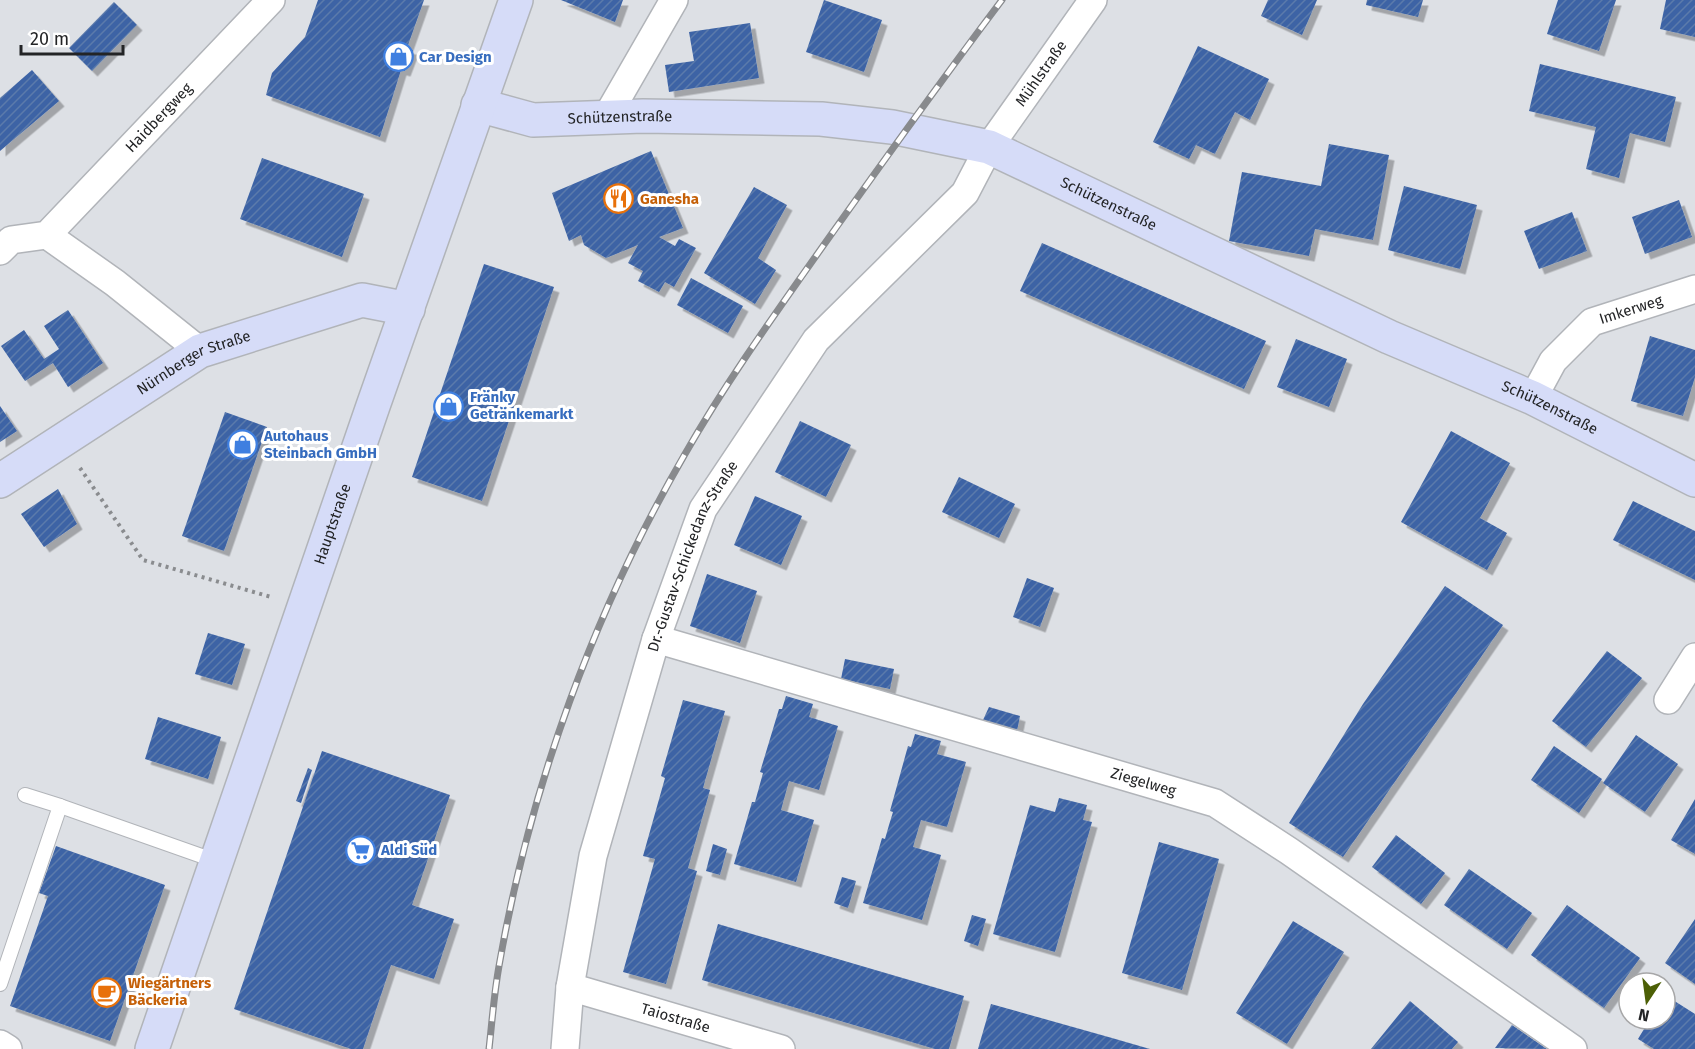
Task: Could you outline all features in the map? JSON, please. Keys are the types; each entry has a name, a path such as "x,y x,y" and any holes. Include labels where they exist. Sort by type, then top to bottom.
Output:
{"street":[{"name":"Haidbergweg","path":"47,235 271,0"},
{"name":"Hauptstraße","path":"152,1049 516,0"},
{"path":"606,118 674,0"},
{"name":"Mühlstraße","path":"989,147 1093,0"},
{"name":"Schützenstraße","path":"478,105 532,120 821,119 892,127 989,147 1389,337 1533,398 1695,480"},
{"name":"Dr.-Gustav-Schickedanz-Straße","path":"565,1049 570,987 593,856 656,639 703,509 816,340 965,192 989,147"},
{"path":"0,251 11,240 47,235 115,283 200,351"},
{"name":"Imkerweg","path":"1533,398 1553,361 1592,322 1695,289"},
{"name":"Nürnberger Straße","path":"0,481 200,351 362,300 408,309"},
{"name":"Ziegelweg","path":"656,639 1215,803 1289,851 1573,1049"},
{"path":"1668,700 1695,657"},
{"name":"Taiostraße","path":"570,987 781,1049"},
{"path":"0,1044 8,1049"}],"lane":[{"path":"25,795 216,861"},
{"path":"0,984 60,806"}],"path":[{"path":"62,441 143,560 304,607"}],"building":[{"path":"318,0 424,0 407,48 413,50 405,71 401,70 380,137 266,95 272,73 305,37"},
{"path":"561,0 623,0 615,22"},
{"path":"824,0 882,20 864,72 806,52"},
{"path":"1268,0 1317,0 1302,35 1261,16"},
{"path":"1367,0 1423,0 1418,17 1366,5"},
{"path":"1558,0 1616,0 1599,51 1547,34"},
{"path":"1666,0 1695,0 1695,37 1660,29"},
{"path":"114,2 137,25 92,71 69,48"},
{"path":"750,23 759,78 669,92 665,65 694,61 689,32"},
{"path":"1198,46 1269,79 1250,120 1235,112 1215,154 1196,145 1189,159 1153,142"},
{"path":"1540,64 1676,97 1665,142 1630,133 1619,178 1586,169 1596,127 1529,111"},
{"path":"32,70 59,101 0,151 0,98"},
{"path":"1329,144 1389,155 1373,240 1315,229 1309,256 1229,241 1242,172 1321,186"},
{"path":"651,151 683,228 659,237 675,246 679,239 696,248 674,287 665,282 659,292 638,281 643,271 628,263 638,245 606,258 584,245 581,235 569,241 552,193"},
{"path":"262,158 364,194 342,257 240,219"},
{"path":"1404,186 1477,205 1460,269 1388,250"},
{"path":"754,187 787,205 758,258 776,270 755,304 704,273"},
{"path":"1679,200 1692,237 1645,254 1632,217"},
{"path":"1572,212 1587,251 1539,269 1524,231"},
{"path":"1042,243 1266,341 1244,389 1020,291"},
{"path":"484,264 554,287 482,501 412,477"},
{"path":"691,278 743,306 728,333 677,305"},
{"path":"68,310 103,363 68,387 53,363 25,381 1,346 24,330 44,359 59,349 44,326"},
{"path":"1650,336 1695,350 1695,377 1683,416 1631,401"},
{"path":"1296,339 1347,359 1329,407 1277,387"},
{"path":"0,406 17,431 0,442"},
{"path":"225,412 267,427 224,551 182,536"},
{"path":"800,421 851,445 826,497 775,472"},
{"path":"1451,431 1510,463 1480,518 1507,533 1487,570 1401,522"},
{"path":"959,477 1015,504 999,538 942,512"},
{"path":"58,489 77,524 44,547 21,514"},
{"path":"755,496 802,516 781,565 734,545"},
{"path":"1633,501 1695,531 1695,580 1613,540"},
{"path":"707,574 757,591 740,643 690,626"},
{"path":"1027,578 1054,588 1040,627 1013,617"},
{"path":"1445,586 1503,625 1343,857 1289,823 1363,704"},
{"path":"208,633 245,644 232,685 195,674"},
{"path":"1607,651 1642,678 1586,747 1552,721"},
{"path":"845,659 894,669 890,689 841,679"},
{"path":"786,696 813,704 809,717 838,726 819,790 789,781 781,810 814,820 796,882 734,864 752,802 755,802 763,773 760,772 779,709 782,709"},
{"path":"683,700 725,711 703,788 710,790 688,868 697,871 666,984 623,972 655,859 643,856 665,778 661,776"},
{"path":"989,707 1020,716 1017,731 983,720"},
{"path":"158,717 221,737 208,779 145,759"},
{"path":"915,734 941,741 937,754 966,762 947,827 921,820 913,847 941,855 922,920 863,903 882,838 885,839 893,812 890,811 908,746 911,747"},
{"path":"1636,735 1678,764 1645,812 1603,783"},
{"path":"1554,746 1602,779 1579,813 1531,780"},
{"name":"Aldi Süd","path":"322,751 450,795 412,905 454,919 434,979 391,965 363,1049 351,1049 234,1009"},
{"path":"308,768 312,770 301,803 296,801"},
{"path":"1059,798 1087,805 1083,820 1092,822 1055,952 993,934 1030,805 1055,812"},
{"path":"1695,799 1695,854 1671,840"},
{"path":"1396,835 1445,873 1421,904 1372,867"},
{"path":"1159,842 1219,859 1182,990 1122,973"},
{"path":"713,844 727,849 720,875 706,871"},
{"path":"56,846 165,885 110,1041 10,1006 48,896 39,893"},
{"path":"1469,869 1532,913 1507,949 1444,905"},
{"path":"842,877 856,881 848,908 834,903"},
{"path":"1567,905 1640,958 1631,971 1617,971 1617,990 1604,1008 1531,955"},
{"path":"972,915 986,919 978,946 964,941"},
{"path":"1695,919 1695,984 1665,963"},
{"path":"1293,921 1344,952 1287,1044 1236,1013"},
{"path":"718,924 964,996 949,1049 935,1049 702,980"},
{"path":"1410,1001 1458,1042 1452,1049 1371,1049"},
{"path":"1677,1003 1695,1014 1695,1049 1654,1049 1638,1039 1643,1031 1677,1031"},
{"path":"991,1004 1112,1038 1150,1049 978,1049"},
{"path":"1512,1025 1547,1049 1495,1048"}],"railway":[{"path":"489,1049 499,966 528,833 547,767 570,702 594,638 622,575 685,454 734,374 867,184 1002,0"}],"place":[{"name":"Car Design","path":"398,57"},
{"name":"Ganesha","path":"619,199"},
{"name":"Fränky Getränkemarkt","path":"449,406"},
{"name":"Autohaus Steinbach GmbH","path":"243,445"},
{"name":"Aldi Süd","path":"360,850"},
{"name":"Wiegärtners Bäckeria","path":"107,992"}]}
